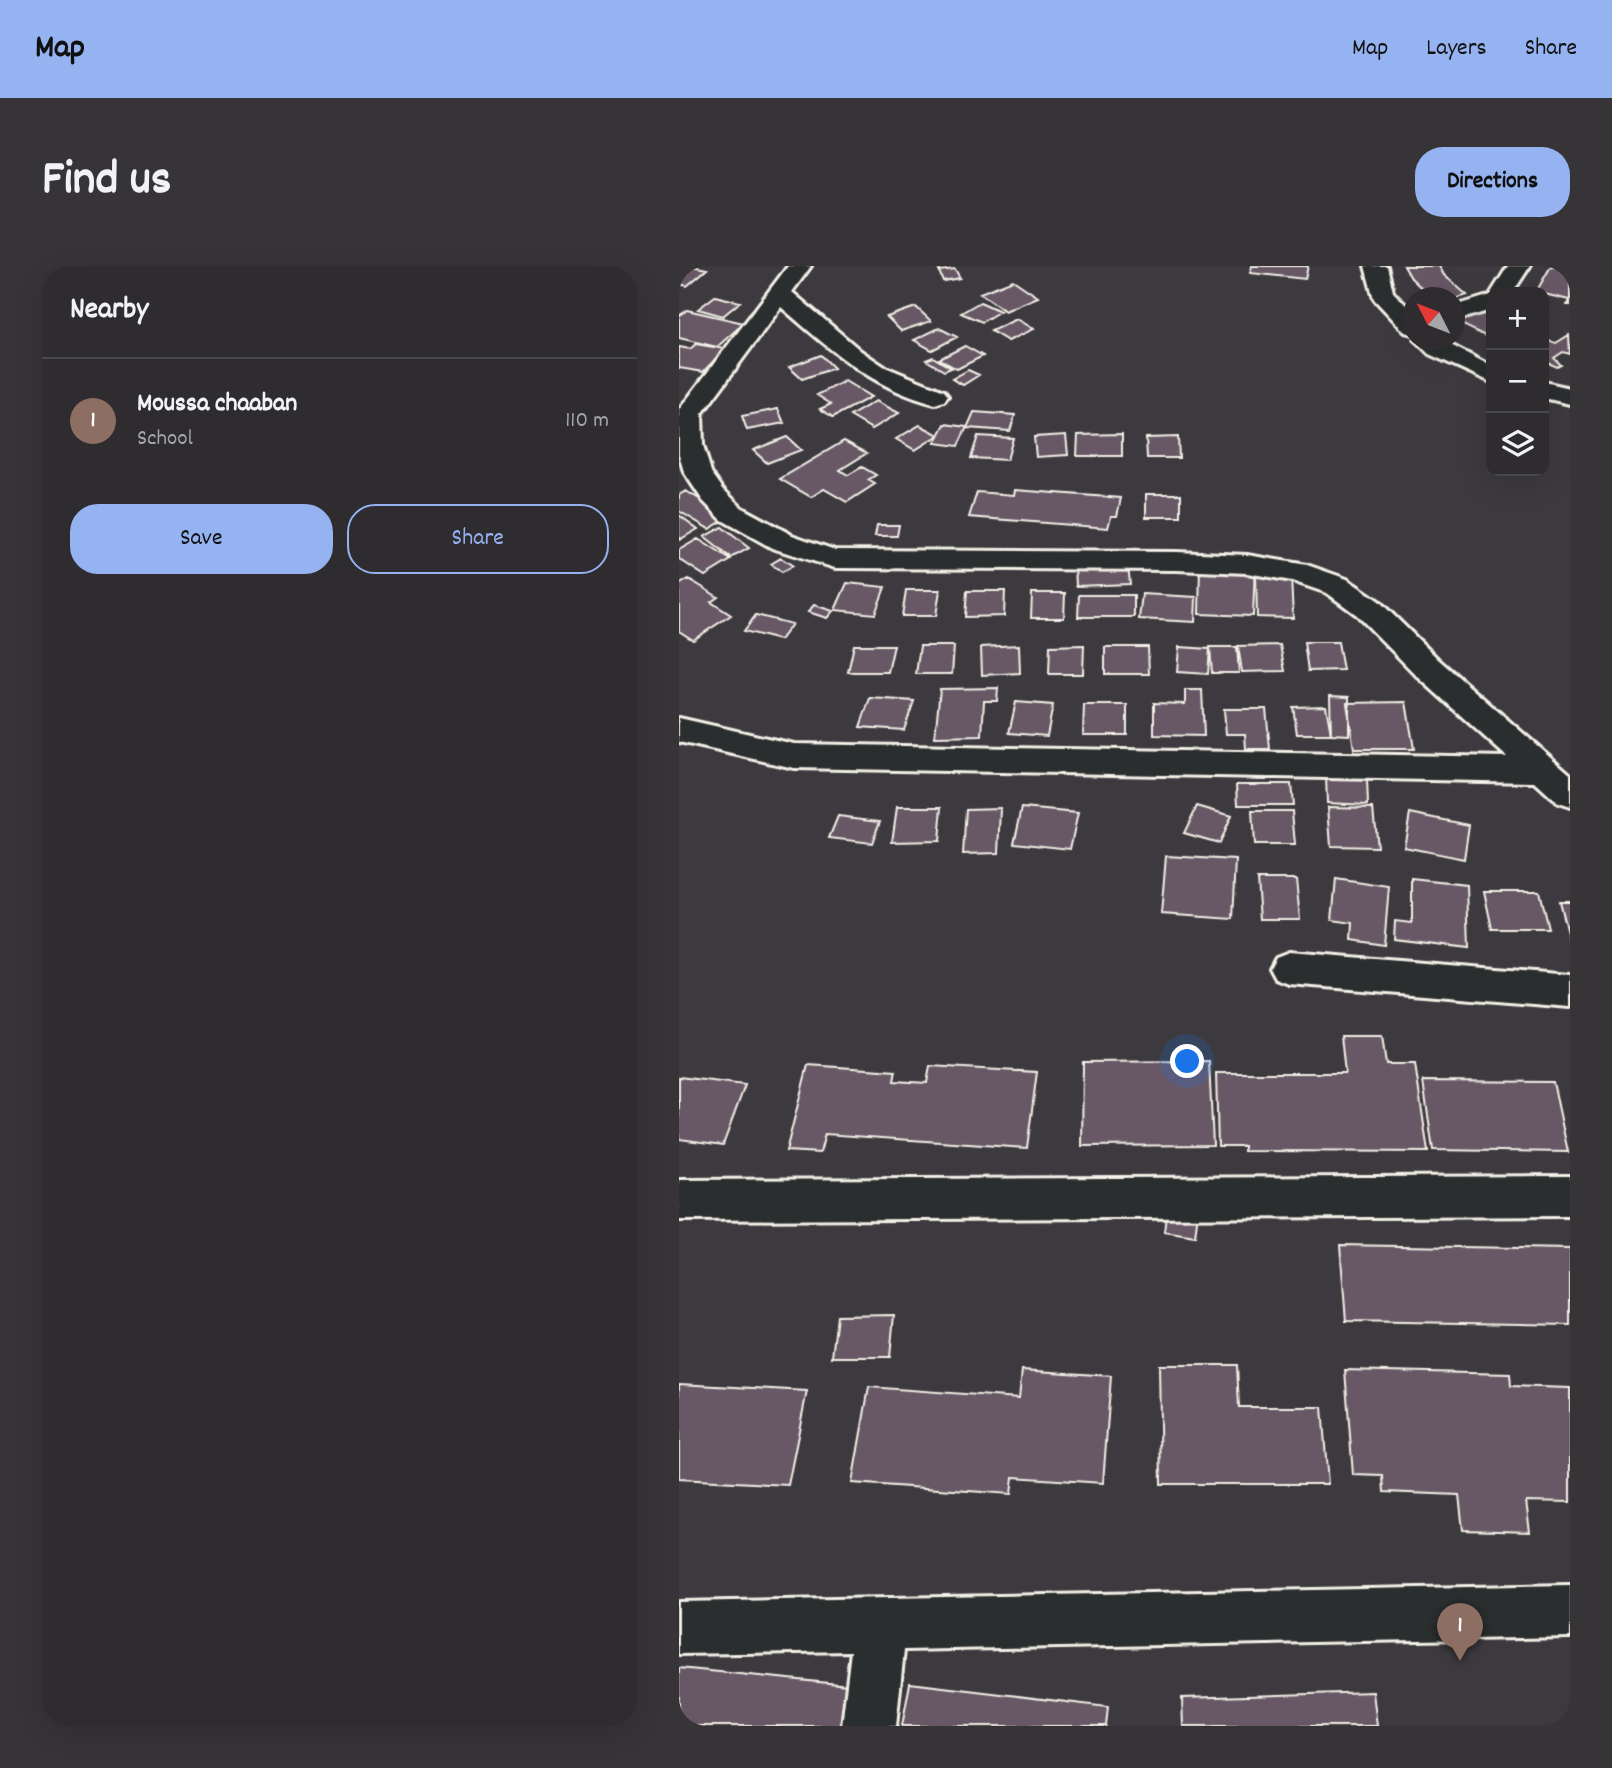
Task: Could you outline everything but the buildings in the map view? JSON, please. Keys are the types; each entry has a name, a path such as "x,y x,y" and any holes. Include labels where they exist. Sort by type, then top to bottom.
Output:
{"street":[{"path":"800,266 689,414 684,434 689,463 702,492 725,514 797,550 835,559 1176,561 1247,564 1297,572 1337,586 1369,608 1428,668 1570,794"},
{"path":"1376,266 1382,294 1402,315"},
{"path":"1505,287 1518,266"},
{"path":"779,293 852,356 876,372 935,396"},
{"path":"1465,310 1486,304"},
{"path":"1440,350 1486,373"},
{"path":"1549,383 1570,380"},
{"path":"1549,391 1570,396"},
{"path":"679,730 794,756 1543,770"},
{"path":"1289,968 1570,991"},
{"path":"679,1200 1570,1196"},
{"path":"679,1628 1570,1611"},
{"path":"869,1726 881,1624"}],"place":[{"name":"Moussa chaaban","path":"1460,1661"}]}
